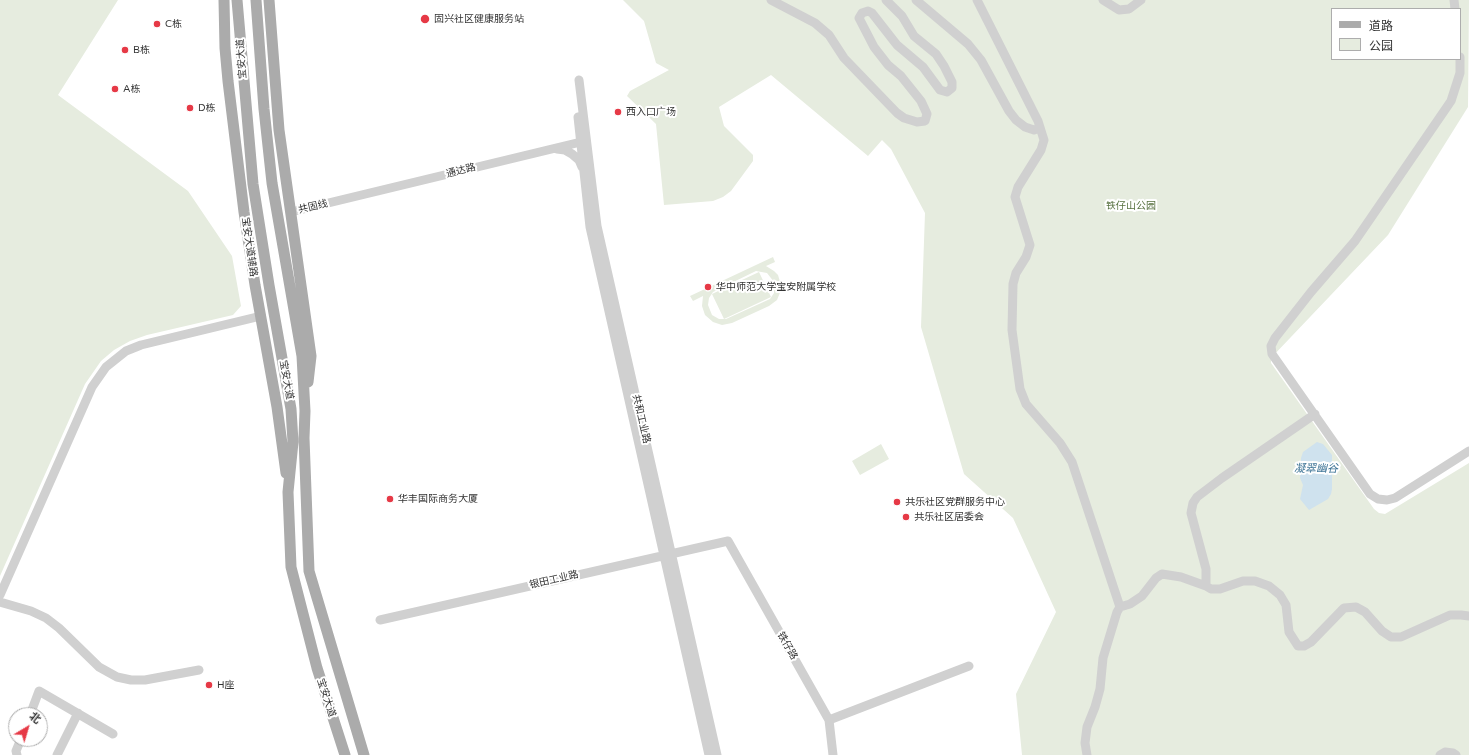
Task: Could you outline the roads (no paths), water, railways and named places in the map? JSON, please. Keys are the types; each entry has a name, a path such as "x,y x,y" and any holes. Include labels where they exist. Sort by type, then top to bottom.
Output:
{"main road":[{"name":"宝安大道辅路","path":"224,0 225,48 244,212 260,316 277,407 288,492"},
{"path":"225,48 231,0"},
{"name":"宝安大道","path":"237,0 253,184 291,409 293,442 288,492 291,567 317,668 345,755"},
{"name":"宝安大道","path":"256,0 264,109 272,182 302,356 305,411 304,438 309,571 364,755"},
{"path":"269,0 278,130 286,175 312,356 305,411"},
{"path":"264,109 286,175"}],"street":[{"path":"771,0 815,23 829,35 844,58 897,113 904,118 917,122 925,121 927,114 921,101 901,76 888,65 874,47 859,18 862,13 868,11 872,13 896,45 923,67 940,90 947,92 952,88 952,82 936,54 914,36 902,16 886,0"},
{"path":"916,0 968,44 981,60 1009,111 1016,120 1025,126 1037,129"},
{"path":"977,0 1038,121 1037,129 1044,140 1041,150 1018,187 1015,197 1030,245 1026,257 1016,273 1013,284 1012,330 1020,389 1026,404 1060,443 1072,462 1120,607"},
{"path":"1103,0 1119,10 1129,9 1141,0"},
{"path":"1460,60 1460,73 1451,101 1355,241 1311,292 1270,346 1272,354 1370,494 1378,499 1387,500 1395,498 1469,451"},
{"name":"共和工业路","path":"576,82 597,226 668,555 709,755"},
{"name":"共和工业路","path":"584,142 585,178 590,227 717,755"},
{"name":"通达路","path":"336,202 584,142"},
{"path":"547,150 561,150 572,154 581,164 585,178"},
{"name":"共固线","path":"291,212 336,202"},
{"path":"0,595 92,387 106,367 118,356 141,345 260,316"},
{"path":"1206,586 1206,569 1191,513 1193,503 1197,497 1222,478 1315,414"},
{"name":"银田工业路","path":"380,620 728,541"},
{"name":"铁仔路","path":"728,541 829,720 833,755"},
{"path":"1087,755 1085,743 1087,727 1095,708 1100,689 1103,658 1117,612 1120,607 1130,604 1142,596 1156,578 1162,574 1181,577 1211,589 1220,589 1243,581 1255,581 1269,586 1280,595 1286,605 1289,632 1298,646 1304,646 1311,642 1344,608 1356,607 1365,612 1382,631 1391,636 1401,637 1450,615 1469,616"},
{"path":"0,602 31,611 46,618 59,628 99,667 117,677 131,680 144,680 199,670"},
{"path":"829,720 969,666"},
{"path":"33,707 39,691 113,734"},
{"path":"57,755 78,714"},
{"path":"1440,755 1445,752 1456,755"}],"water":[{"name":"凝翠幽谷","path":"1317,442 1323,444 1332,455 1332,489 1328,499 1309,510 1300,499 1303,485 1300,478 1301,458 1303,452"}],"place":[{"name":"固兴社区健康服务站","path":"425,19"},
{"name":"C栋","path":"157,24"},
{"name":"B栋","path":"125,50"},
{"name":"A栋","path":"115,89"},
{"name":"D栋","path":"190,108"},
{"name":"西入口广场","path":"618,112"},
{"name":"华中师范大学宝安附属学校","path":"708,287"},
{"name":"华丰国际商务大厦","path":"390,499"},
{"name":"共乐社区党群服务中心","path":"897,502"},
{"name":"共乐社区居委会","path":"906,517"},
{"name":"H座","path":"209,685"}],"park label":[{"name":"铁仔山公园","path":"1131,206"}]}
